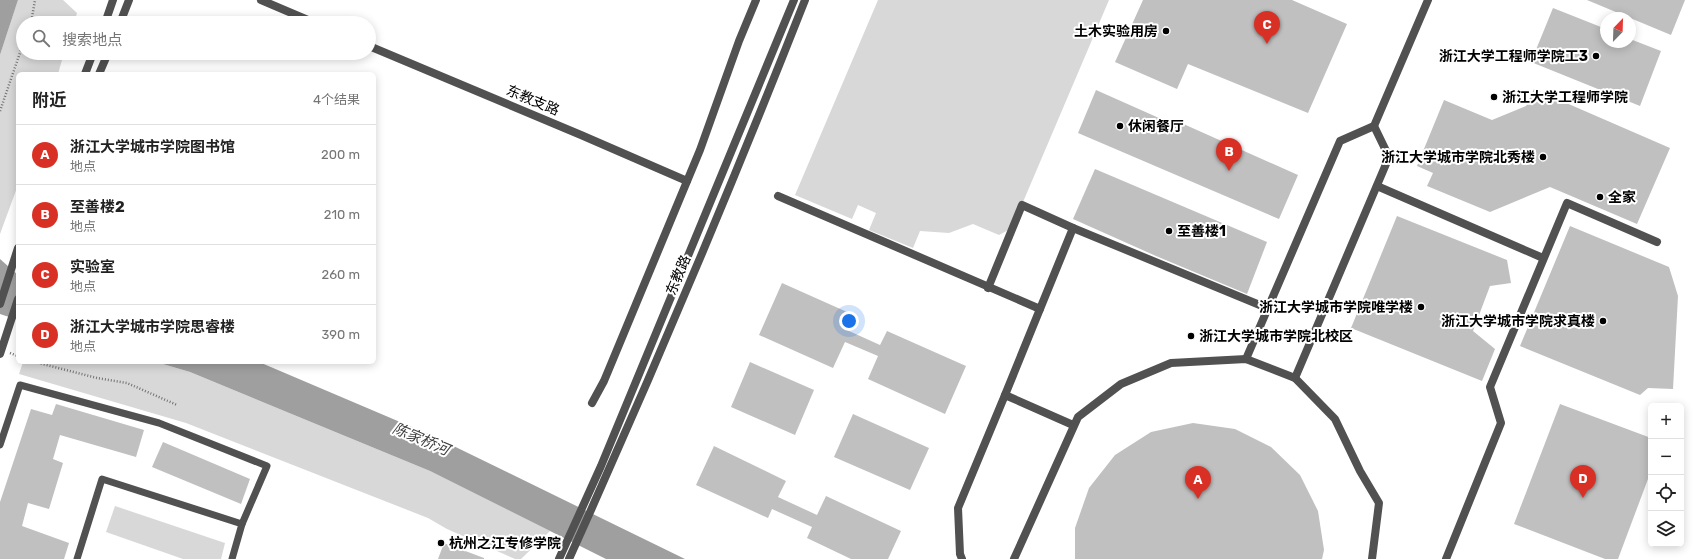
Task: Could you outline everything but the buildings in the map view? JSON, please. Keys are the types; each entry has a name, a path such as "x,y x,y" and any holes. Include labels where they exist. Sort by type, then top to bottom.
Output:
{"street":[{"path":"108,16 114,0"},
{"path":"123,16 129,0"},
{"path":"261,0 299,16"},
{"path":"592,403 604,381 687,181 756,0"},
{"name":"东教路","path":"559,559 601,466 794,0"},
{"name":"东教路","path":"569,559 610,468 761,112 805,0"},
{"path":"1246,358 1340,141 1374,126 1428,0"},
{"name":"东教支路","path":"376,49 687,181"},
{"path":"86,72 90,60"},
{"path":"101,72 105,60"},
{"path":"1295,378 1389,157 1374,126"},
{"path":"1377,186 1543,258"},
{"path":"778,196 988,288 1040,309"},
{"path":"1446,559 1501,423 1490,386 1567,203 1657,242"},
{"path":"988,288 1022,205 1073,228 1267,308"},
{"path":"962,559 960,554 958,508 1073,228"},
{"path":"0,304 16,254"},
{"path":"0,354 16,304"},
{"path":"1014,559 1078,416 1131,378 1170,364 1246,358 1295,378 1335,419 1360,471 1379,503 1372,559"},
{"path":"1005,394 1073,425"}],"lane":[{"path":"0,445 20,386 159,423 267,466 242,524 232,559"},
{"path":"77,559 102,479 242,524"}],"path":[{"path":"32,16 35,0"},
{"path":"0,111 18,60"},
{"path":"11,354 16,355"},
{"path":"42,364 97,378 127,383 177,405"}],"shaded area":[{"path":"18,0 63,0 77,13 76,16 16,16 16,60 62,60 59,72 16,72 16,190 0,234 0,55"},
{"path":"878,0 1109,0 1012,228 999,235 973,224 949,233 920,231 913,248 869,230 876,213 858,205 852,219 795,195"},
{"path":"22,364 163,364 190,372 430,471 550,531 521,559 515,559 447,529 428,518 186,423 19,374"},
{"path":"115,506 225,543 221,559 183,559 106,532"}],"water":[{"path":"0,0 18,0 0,55"},
{"path":"0,259 16,273 16,319 0,314"},
{"name":"陈家桥河","path":"163,364 264,364 433,436 685,559 606,559 430,471 190,372"}],"place":[{"name":"土木实验用房","path":"1166,31"},
{"name":"实验室","path":"1267,44"},
{"name":"浙江大学工程师学院工3","path":"1596,56"},
{"name":"浙江大学工程师学院","path":"1494,97"},
{"name":"休闲餐厅","path":"1120,126"},
{"name":"浙江大学城市学院北秀楼","path":"1543,157"},
{"name":"至善楼2","path":"1229,171"},
{"name":"全家","path":"1600,197"},
{"name":"至善楼1","path":"1169,231"},
{"name":"浙江大学城市学院唯学楼","path":"1421,307"},
{"name":"浙江大学城市学院求真楼","path":"1603,321"},
{"name":"浙江大学城市学院北校区","path":"1191,336"},
{"name":"浙江大学城市学院思睿楼","path":"1583,498"},
{"name":"浙江大学城市学院图书馆","path":"1198,499"},
{"name":"杭州之江专修学院","path":"441,543"}]}
